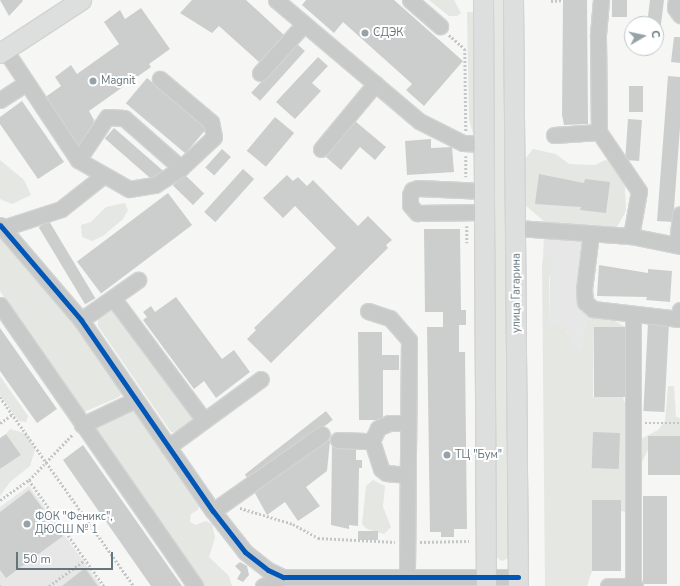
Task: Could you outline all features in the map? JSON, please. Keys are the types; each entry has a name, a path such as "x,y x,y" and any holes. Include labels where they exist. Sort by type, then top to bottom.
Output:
{"main road":[{"path":"2,52 81,0"},
{"path":"477,581 475,143 483,0"},
{"name":"улица Гагарина","path":"513,0 517,228 518,581"}],"street":[{"path":"276,0 419,121 450,138 475,143"},
{"path":"410,0 440,26"},
{"path":"601,0 598,37 599,132 639,191 631,236"},
{"path":"676,0 675,8 680,15"},
{"path":"260,73 304,24"},
{"path":"2,52 78,160 103,176 129,189 155,185 181,168 214,137 214,130 211,122 160,79"},
{"path":"0,100 25,84"},
{"path":"321,149 375,84"},
{"path":"78,160 107,117 120,117 124,118 181,168"},
{"path":"554,135 599,132"},
{"path":"103,176 61,209 1,226 81,320 168,447 218,507 245,552 268,570 283,577"},
{"path":"475,191 418,188 412,190 410,195 410,205 417,213 475,212"},
{"path":"517,228 631,236 679,245 680,214"},
{"path":"591,233 584,289 585,302 593,309 633,314 680,316"},
{"path":"81,320 138,280"},
{"path":"113,298 204,420"},
{"path":"0,305 195,586"},
{"path":"368,311 390,318 409,340 406,576"},
{"path":"608,586 634,586 632,423 633,314"},
{"path":"168,447 261,379"},
{"path":"82,425 135,400"},
{"path":"408,423 389,423 378,428 372,441 380,469 386,473 408,475"},
{"path":"218,507 322,434"},
{"path":"338,440 372,441"},
{"path":"263,586 283,577 406,576 477,581 518,581"}],"path":[{"path":"551,1 563,0"},
{"path":"440,26 465,49 475,143 475,191"},
{"path":"467,252 475,212"},
{"path":"0,397 134,586"},
{"path":"0,423 12,415"},
{"path":"632,423 680,423"},
{"path":"0,500 28,480 82,425"},
{"path":"28,480 104,586"},
{"path":"218,507 293,524 318,538 407,543 469,541"},
{"path":"469,533 469,548"},
{"path":"49,586 85,560"}],"shaded area":[{"path":"429,0 454,0 461,13 457,16 449,16"},
{"path":"491,0 508,0 513,556 502,561 494,556"},
{"path":"467,12 474,12 476,132 473,133 469,120"},
{"path":"533,149 556,154 569,164 595,165 605,160 611,162 622,174 625,188 626,211 617,227 546,223 525,205 525,159"},
{"path":"0,160 24,180 31,195 12,204 0,199"},
{"path":"125,203 128,210 123,219 103,236 92,241 82,237 81,225 91,222 106,207"},
{"path":"0,224 125,390 119,397 84,412 17,318 0,291"},
{"path":"544,233 587,235 582,301 590,318 585,323 580,349 575,349 569,343 568,332 549,326 550,271 543,258"},
{"path":"548,256 554,260 549,279 549,326 564,325 575,349 580,349 585,323 590,318 612,319 625,327 594,327 593,397 623,397 637,441 658,430 665,421 668,386 674,386 676,417 680,418 680,436 648,436 648,450 639,468 632,512 620,511 620,500 592,500 592,571 587,586 545,586 542,264 543,258"},
{"path":"111,307 194,420 178,432 171,432 98,326 98,316"},
{"path":"0,376 28,416 26,422 19,421 0,395"},
{"path":"132,407 201,502 198,510 191,514 190,522 196,525 206,521 212,524 215,538 209,557 229,576 232,586 202,586 93,432 92,423"},
{"path":"10,429 27,434 35,450 30,466 10,482 0,496 0,469 21,455 6,434"},
{"path":"373,480 385,486 383,507 391,527 384,534 367,529 362,524 366,486"},
{"path":"29,486 101,586 0,586 0,507"}],"building":[{"path":"0,0 22,0 23,1 9,16"},
{"path":"192,0 246,0 284,35 259,62 219,26 212,33 180,13"},
{"path":"306,0 394,0 463,61 424,106 406,90 412,84 410,82 343,22 334,33 302,5"},
{"path":"563,0 587,0 588,124 564,125 562,115"},
{"path":"612,0 627,0 627,16 612,17"},
{"path":"650,0 664,0 662,16 648,16"},
{"path":"141,8 170,49 149,64 151,67 89,111 94,120 89,141 80,149 44,98 61,86 55,77 71,65 77,74 119,44 104,22 120,10 125,19"},
{"path":"674,37 680,37 680,63 671,62"},
{"path":"296,43 305,51 260,101 251,93"},
{"path":"318,57 328,66 312,83 321,91 295,119 276,102"},
{"path":"668,76 680,77 680,127 673,222 657,221"},
{"path":"147,78 207,128 186,153 126,103"},
{"path":"629,86 643,86 643,112 629,112"},
{"path":"22,101 64,162 38,179 0,124 0,117"},
{"path":"275,117 294,133 266,167 247,151"},
{"path":"628,119 642,120 639,161 625,160"},
{"path":"355,121 386,147 375,160 360,147 341,170 326,157"},
{"path":"114,128 163,171 154,181 105,139"},
{"path":"431,139 431,148 452,147 454,172 407,175 405,141"},
{"path":"222,149 231,157 214,176 205,168"},
{"path":"243,169 254,179 215,222 204,212"},
{"path":"184,174 204,193 193,205 173,186"},
{"path":"539,174 584,183 585,179 610,182 606,213 580,210 581,207 535,204"},
{"path":"287,175 293,181 298,177 307,186 313,180 358,226 368,216 392,240 386,245 388,248 271,363 247,339 256,330 254,328 336,248 295,206 283,218 263,198"},
{"path":"168,193 192,225 101,294 77,262"},
{"path":"49,221 95,298 85,304 39,227"},
{"name":"ТЦ \"Бум\"","path":"424,229 460,229 461,310 466,310 466,325 459,325 459,352 465,352 467,529 454,529 454,537 441,537 441,532 430,532 427,327 443,327 443,312 425,312"},
{"path":"599,265 648,273 648,269 672,271 670,302 646,300 647,297 597,296"},
{"path":"176,297 222,359 234,350 250,372 216,398 204,381 194,389 143,320 147,317 143,312 151,306 155,312"},
{"path":"648,323 669,324 664,412 643,411"},
{"path":"594,327 625,327 625,397 594,397"},
{"path":"0,328 57,409 37,423 0,371"},
{"path":"358,332 382,332 382,355 399,355 399,370 383,370 383,420 359,420"},
{"path":"326,411 333,420 252,483 245,474"},
{"path":"593,432 620,433 619,469 592,468"},
{"path":"6,434 21,455 0,469 0,438"},
{"path":"648,436 680,436 680,475 648,475"},
{"path":"326,437 330,441 327,471 306,487 320,506 298,521 285,502 267,515 252,488"},
{"path":"83,445 182,586 151,586 63,460"},
{"path":"332,445 356,446 356,460 362,460 362,468 359,468 358,526 349,525 349,529 331,525"},
{"name":"ФОК \"Феникс\", ДЮСШ № 1","path":"29,490 63,536 6,578 0,570 0,512"},
{"path":"643,496 667,496 667,584 643,584"},
{"path":"592,500 621,500 621,571 592,571"},
{"path":"358,531 378,531 378,540 358,540"},
{"path":"240,562 247,566 249,575 243,582 237,579 241,572 235,566"},
{"path":"85,568 98,586 62,586"}],"cycle path":[{"path":"0,225 81,320 213,511 245,552 268,570 283,577 518,577"}],"place":[{"name":"СДЭК","path":"365,33"},
{"name":"Magnit","path":"93,81"},
{"name":"ТЦ \"Бум\"","path":"447,455"},
{"name":"ФОК \"Феникс\", ДЮСШ № 1","path":"27,524"}]}
